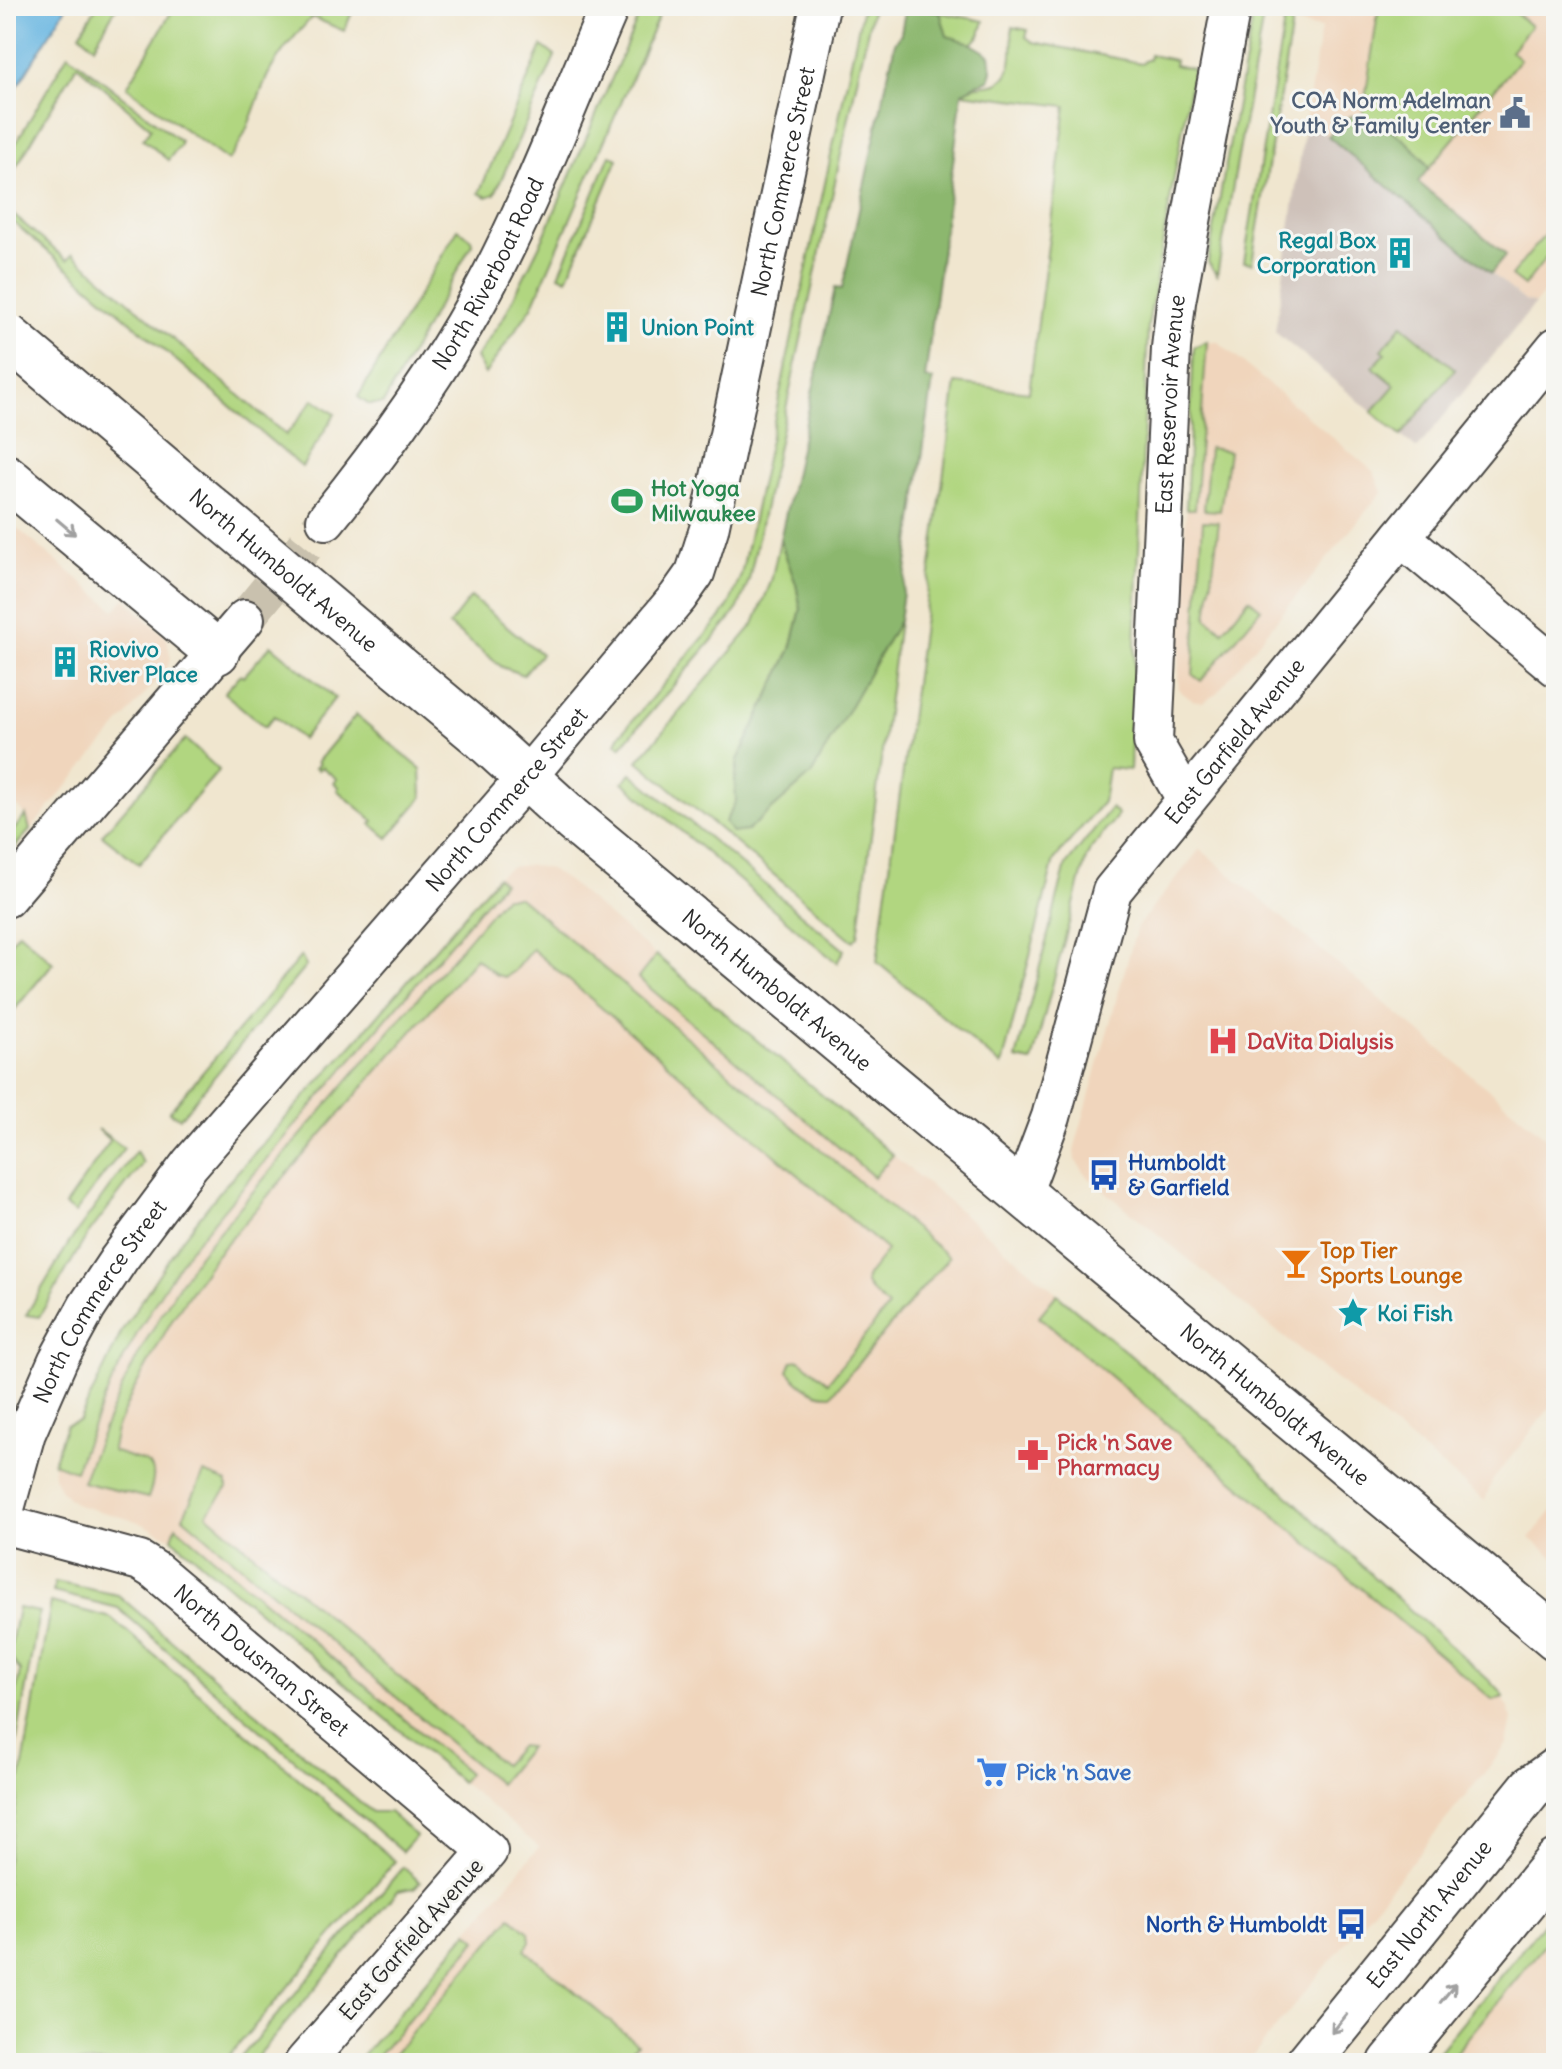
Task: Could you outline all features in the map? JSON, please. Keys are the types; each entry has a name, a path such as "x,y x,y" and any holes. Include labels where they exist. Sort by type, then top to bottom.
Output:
{"street":[{"name":"North Riverboat Road","path":"326,520 396,428 479,299 512,234 610,6"},
{"name":"North Commerce Street","path":"6,1505 26,1433 58,1360 87,1307 119,1259 190,1164 526,778 695,573 704,551 820,6"},
{"name":"East Reservoir Avenue","path":"1186,799 1153,742 1171,348 1176,302 1231,6"},
{"name":"North Humboldt Avenue","path":"7,337 398,667 573,820 1556,1638"},
{"name":"East Garfield Avenue","path":"1022,1194 1051,1117 1112,891 1556,347"},
{"path":"6,477 217,652"},
{"path":"1401,537 1556,667"},
{"path":"6,898 245,619"},
{"name":"North Dousman Street","path":"6,1525 140,1561 156,1571 488,1851"},
{"name":"East North Avenue","path":"1308,2063 1531,1788 1556,1770"},
{"name":"East Garfield Avenue","path":"304,2063 488,1851"},
{"path":"1391,2063 1556,1862"}],"shaded area":[{"path":"1255,6 1556,6 1556,279 1535,304 1525,301 1306,118 1321,28 1253,17"},
{"path":"1306,118 1525,301 1535,304 1417,449 1275,332"},
{"path":"1207,341 1218,342 1374,472 1382,492 1216,694 1203,702 1194,701 1182,693 1178,677 1194,347"},
{"name":"Riovivo River Place","path":"6,519 115,610 125,598 167,639 171,659 166,669 30,830 26,815 6,797"},
{"path":"1200,849 1556,1146 1556,1400 1492,1481 1485,1501 1111,1196 1087,1176 1075,1160 1074,1150 1137,927"},
{"path":"530,865 550,869 564,878 1216,1427 1379,1582 1501,1691 1512,1719 1507,1744 1247,2063 356,2063 539,1847 172,1538 136,1521 77,1505 68,1498 54,1476 53,1462 66,1425 79,1421 123,1329 159,1271 199,1217 493,880 510,867"},
{"path":"1556,1506 1556,1559 1530,1538"},
{"path":"1556,1908 1556,2063 1429,2063"}],"green space":[{"path":"97,6 117,6 94,46 80,34"},
{"path":"175,6 355,6 344,31 312,17 288,45 267,77 246,131 228,161 127,87"},
{"path":"643,6 663,6 532,307 485,374 476,358 505,315 545,234"},
{"path":"863,6 873,6 749,580 738,608 726,624 621,747 616,743 620,735 721,617 741,575"},
{"path":"906,6 984,21 980,35 973,43 959,45"},
{"path":"906,6 940,12 947,36 968,42 990,55 992,71 989,80 962,93 925,379 933,380 899,621 811,775 747,831 732,833 725,822 736,801 738,760 791,649 801,609 796,584 780,540 835,288 842,289 895,43 901,33"},
{"path":"1255,6 1265,6 1217,275 1208,262"},
{"path":"1379,6 1507,6 1531,26 1511,51 1520,59 1429,168 1423,158 1387,127 1362,119"},
{"path":"1284,22 1292,23 1252,263 1244,262"},
{"path":"1012,27 1028,30 1026,37 1033,42 1141,63 1150,55 1175,60 1174,65 1193,69 1148,326 1130,770 1108,768 1103,802 1054,860 1002,1066 877,962 956,383 1029,392 1066,106 962,93 1001,81 1006,76 1012,61"},
{"path":"542,46 555,56 495,194 487,197 479,193"},
{"path":"68,54 180,141 168,160 143,139 151,128 77,65 6,184 6,160"},
{"path":"1351,116 1385,127 1414,149 1429,168 1418,182 1506,255 1491,273 1328,136"},
{"path":"610,155 618,159 567,279 559,275"},
{"path":"6,209 67,260 73,254 286,435 314,399 335,414 302,467 6,216"},
{"path":"1556,221 1556,245 1524,286 1511,276"},
{"path":"458,229 471,239 472,244 383,404 368,404 358,397"},
{"path":"1402,325 1455,369 1401,436 1372,412 1395,385 1373,367 1386,353 1382,350"},
{"path":"1207,341 1195,509 1186,509 1194,347"},
{"path":"1209,448 1229,451 1220,511 1204,510"},
{"path":"1203,521 1219,522 1207,618 1223,631 1249,599 1261,609 1201,681 1193,675"},
{"path":"780,540 796,584 801,609 791,649 738,760 736,801 725,822 854,695 899,621 858,936 853,941 638,761 754,624 771,582"},
{"path":"471,597 541,654 523,675 502,667 449,625"},
{"path":"271,645 335,698 302,739 274,716 265,727 224,693"},
{"path":"356,715 421,769 422,798 388,838 371,824 374,821 337,790 339,787 334,783 337,779 322,767 318,770 315,768"},
{"path":"185,739 219,770 139,864 102,835"},
{"path":"631,773 844,950 837,963 623,782"},
{"path":"1111,808 1118,815 1086,859 1032,1062 1016,1059 1066,865"},
{"path":"26,815 30,830 6,857 6,839"},
{"path":"497,877 503,882 190,1249 125,1356 98,1412 75,1471 53,1463 66,1425 79,1421 123,1329 179,1243 221,1190 360,1036"},
{"path":"504,897 519,897 949,1257 831,1395 807,1388 788,1371 792,1361 800,1360 828,1382 888,1307 866,1285 868,1275 887,1250 532,949 505,977 496,975 476,958 216,1255 173,1318 132,1393 116,1429 112,1448 112,1451 142,1461 152,1469 148,1498 82,1482 133,1366 198,1256"},
{"path":"19,932 53,963 6,1020 6,947"},
{"path":"656,955 893,1155 874,1177 638,978"},
{"path":"301,956 306,966 180,1118 169,1112"},
{"path":"98,1129 124,1148 75,1213 65,1206 110,1141"},
{"path":"136,1151 143,1163 86,1237 39,1317 26,1315 69,1243"},
{"path":"1057,1294 1216,1427 1504,1697 1493,1700 1039,1316"},
{"path":"204,1473 227,1482 227,1489 207,1514 503,1765 520,1746 529,1747 499,1784 183,1517"},
{"path":"176,1526 468,1773 461,1782 172,1538"},
{"path":"55,1582 118,1595 372,1812 389,1812 416,1836 402,1852 118,1608 53,1592"},
{"path":"51,1602 111,1618 395,1861 223,2063 18,2063 7,2040 6,1865"},
{"path":"18,1608 39,1612 6,1802 6,1746 20,1671 9,1655"},
{"path":"403,1867 420,1882 414,1888 398,1891 252,2063 236,2063"},
{"path":"1556,1908 1556,1931 1447,2063 1429,2063"},
{"path":"511,1917 529,1932 530,1942 525,1950 637,2044 620,2063 386,2063"},
{"path":"468,1932 477,1940 372,2063 356,2063"}],"water":[{"path":"6,6 67,6 6,105"}],"tunnel":[{"path":"245,619 326,520"}],"place":[{"name":"COA Norm Adelman Youth & Family Center","path":"1515,113"},
{"name":"Regal Box Corporation","path":"1400,253"},
{"name":"Union Point","path":"617,327"},
{"name":"Hot Yoga Milwaukee","path":"627,501"},
{"name":"Riovivo River Place","path":"65,662"},
{"name":"DaVita Dialysis","path":"1223,1041"},
{"name":"Humboldt & Garfield","path":"1104,1175"},
{"name":"Top Tier Sports Lounge","path":"1296,1263"},
{"name":"Koi Fish","path":"1353,1313"},
{"name":"Pick 'n Save Pharmacy","path":"1033,1455"},
{"name":"Pick 'n Save","path":"992,1772"},
{"name":"North & Humboldt","path":"1351,1924"}]}
